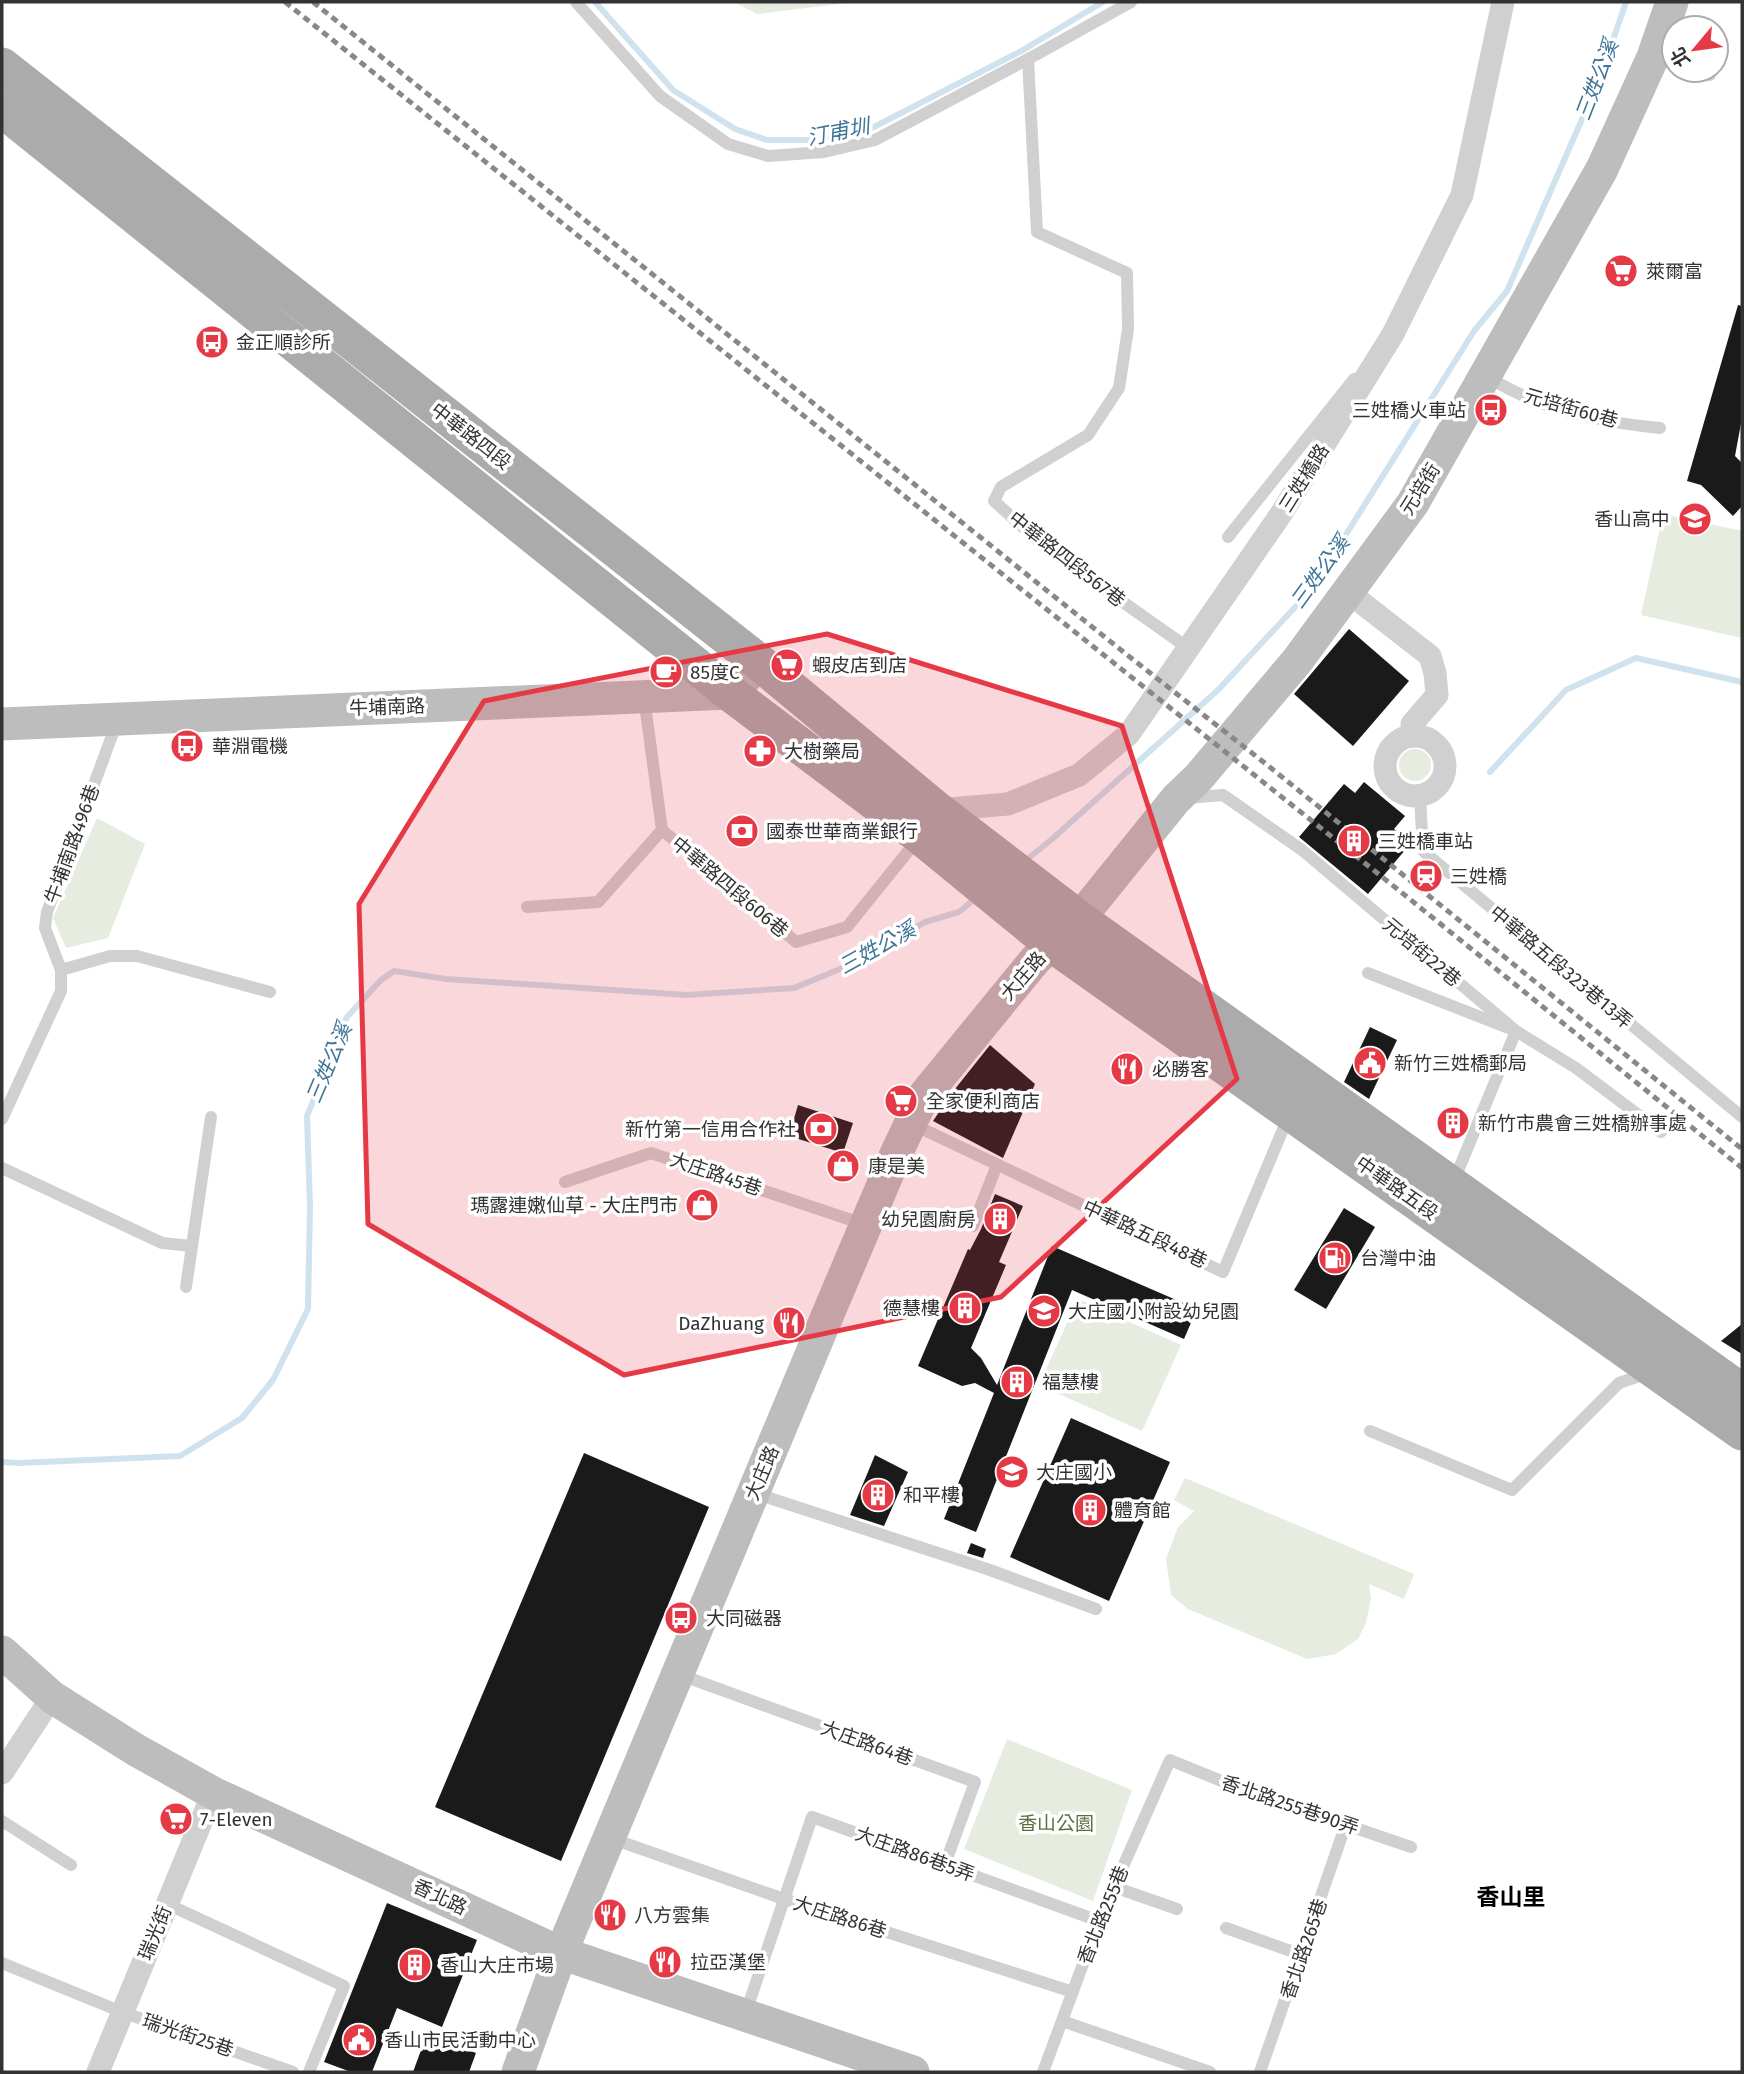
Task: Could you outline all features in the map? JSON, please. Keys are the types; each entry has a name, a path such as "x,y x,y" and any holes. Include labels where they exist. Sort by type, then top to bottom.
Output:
{"main road":[{"name":"中華路四段","path":"2,66 760,663 929,823"},
{"name":"中華路四段","path":"2,109 730,693 929,823"},
{"path":"929,823 1079,919"},
{"path":"929,823 1052,944"},
{"name":"中華路五段","path":"1079,919 1452,1186 1701,1382 1742,1432"},
{"name":"中華路五段","path":"1052,944 1655,1371 1742,1392"}],"street":[{"name":"三姓橋路","path":"929,823 1008,804 1079,775 1129,734 1281,514 1393,334 1462,195 1503,2"},
{"name":"元培街","path":"1079,919 1176,799 1198,778 1280,682 1413,503 1660,67"},
{"path":"1348,592 1430,656 1437,695 1412,724 1413,736"},
{"path":"730,693 760,663"},
{"name":"牛埔南路","path":"2,724 730,693"},
{"path":"1413,736 1432,741 1444,758 1445,768 1437,786 1430,793 1420,796 1401,793 1387,779 1384,769 1388,750 1395,743 1413,736"},
{"name":"大庄路","path":"519,2072 561,1953 910,1123 923,1097 1035,960 1079,919"},
{"name":"香北路","path":"2,1652 52,1697 213,1793 561,1953 745,2015 847,2056 912,2072"},
{"path":"2,1773 52,1697"},
{"name":"瑞光街","path":"98,2072 213,1793"}],"lane":[{"path":"576,2 660,96 728,144 768,156 824,152 875,140 1131,2"},
{"name":"中華路四段567巷","path":"1028,59 1037,232 1127,273 1128,329 1118,388 1088,435 1001,487 994,501 1045,547 1188,648"},
{"path":"1228,537 1356,376 1364,367 1375,363"},
{"name":"元培街60巷","path":"1486,377 1530,399 1580,414 1660,428"},
{"path":"644,696 662,831"},
{"name":"牛埔南路496巷","path":"61,970 45,928 47,912 118,719"},
{"name":"元培街22巷","path":"1176,799 1223,795 1302,850 1516,1031 1577,1068 1661,1132"},
{"name":"中華路五段323巷13弄","path":"1420,796 1423,851 1742,1117"},
{"name":"中華路四段606巷","path":"527,907 598,902 662,831 796,942 847,927 929,823"},
{"path":"2,1119 61,991 61,970 110,956 137,956 270,992"},
{"path":"1368,972 1516,1031 1452,1186"},
{"name":"中華路五段48巷","path":"910,1123 1223,1272 1290,1112"},
{"path":"186,1287 211,1117"},
{"name":"大庄路45巷","path":"565,1182 652,1153 866,1226"},
{"path":"973,1226 997,1165"},
{"path":"2,1168 162,1243 192,1246"},
{"path":"1370,1431 1512,1490 1619,1383 1655,1371"},
{"path":"754,1493 990,1570 1096,1609"},
{"name":"大庄路64巷","path":"678,1674 975,1782 945,1864"},
{"name":"香北路255巷90弄","path":"1170,1760 1241,1789 1411,1847"},
{"name":"香北路255巷","path":"1042,2072 1099,1921 1170,1760"},
{"name":"大庄路86巷5弄","path":"784,1899 812,1817 1099,1921"},
{"path":"2,1821 71,1865"},
{"name":"香北路265巷","path":"1260,2072 1346,1824"},
{"name":"大庄路86巷","path":"609,1838 784,1899 1073,1992"},
{"path":"1114,1887 1177,1909"},
{"path":"745,2015 784,1899"},
{"path":"167,1904 344,1986 309,2072"},
{"path":"1226,1928 1302,1955"},
{"name":"瑞光街25巷","path":"2,1964 122,2012 293,2072"},
{"path":"1062,2021 1210,2072"}],"highlighted area":[{"path":"827,634 1122,726 1237,1079 1001,1297 624,1375 368,1224 359,904 484,701"}],"green space":[{"path":"734,2 855,2 757,14"},
{"path":"1663,514 1742,531 1742,638 1641,615"},
{"path":"1415,749 1426,754 1431,765 1426,776 1415,781 1404,776 1399,765 1404,754"},
{"path":"97,818 145,844 108,938 66,948 53,918"},
{"path":"1078,1299 1181,1345 1142,1431 1039,1385"},
{"path":"1185,1478 1414,1574 1404,1599 1369,1584 1371,1599 1366,1623 1358,1639 1336,1654 1307,1659 1188,1609 1171,1595 1166,1559 1178,1527 1194,1511 1174,1500"},
{"name":"香山公園","path":"1007,1739 1132,1790 1093,1901 964,1849"}],"building":[{"path":"1738,305 1742,306 1742,418 1735,456 1742,463 1742,506 1733,516 1701,485 1687,481"},
{"path":"1349,629 1409,681 1353,746 1294,694"},
{"name":"三姓橋車站","path":"1364,782 1405,816 1394,829 1411,843 1368,894 1299,837 1344,784 1355,793"},
{"name":"新竹三姓橋郵局","path":"1370,1027 1397,1040 1369,1099 1344,1082"},
{"path":"990,1045 1035,1084 1003,1158 933,1121"},
{"name":"新竹第一信用合作社","path":"798,1105 853,1123 843,1153 789,1136"},
{"path":"995,1194 1023,1206 999,1262 1006,1265 971,1348 981,1358 997,1385 1052,1246 1197,1309 1184,1339 1072,1290 976,1532 944,1519 994,1393 975,1383 962,1386 918,1366 968,1249 970,1250 981,1229"},
{"name":"台灣中油","path":"1344,1208 1375,1227 1326,1309 1294,1290"},
{"path":"1742,1324 1742,1354 1721,1341"},
{"name":"體育館","path":"1071,1418 1170,1462 1109,1601 1010,1557"},
{"path":"584,1453 709,1507 561,1861 435,1807"},
{"name":"和平樓","path":"875,1455 908,1472 884,1526 850,1515"},
{"path":"971,1543 986,1549 983,1558 967,1553"},
{"name":"香山大庄市場","path":"387,1903 477,1940 442,2027 397,2008 372,2072 351,2072 324,2062"},
{"path":"427,2034 476,2053 469,2072 413,2072"}],"waterway":[{"name":"汀甫圳","path":"595,2 673,90 735,129 767,140 817,140 874,127 1023,50 1103,2"},
{"name":"三姓公溪","path":"1025,861 1218,690 1311,590 1474,331 1507,291 1600,78 1626,2"},
{"path":"1490,772 1566,690 1636,658 1742,682"},
{"name":"三姓公溪","path":"2,1462 180,1456 242,1418 273,1380 308,1309 310,1206 307,1116 347,1017 381,980 394,971 446,979 687,995 794,988 857,962 925,922 959,912 977,897"}],"railway":[{"path":"285,2 1401,892 1742,1168"},
{"path":"313,2 1266,764 1742,1149"}],"place":[{"name":"萊爾富","path":"1621,271"},
{"name":"金正順診所","path":"212,342"},
{"name":"三姓橋火車站","path":"1491,410"},
{"name":"香山高中","path":"1695,519"},
{"name":"蝦皮店到店","path":"787,665"},
{"name":"85度C","path":"666,672"},
{"name":"華淵電機","path":"187,746"},
{"name":"大樹藥局","path":"760,751"},
{"name":"國泰世華商業銀行","path":"742,831"},
{"name":"三姓橋車站","path":"1354,841"},
{"name":"三姓橋","path":"1426,876"},
{"name":"新竹三姓橋郵局","path":"1370,1063"},
{"name":"必勝客","path":"1127,1069"},
{"name":"全家便利商店","path":"901,1101"},
{"name":"新竹市農會三姓橋辦事處","path":"1453,1123"},
{"name":"新竹第一信用合作社","path":"821,1129"},
{"name":"康是美","path":"843,1166"},
{"name":"瑪露連嫩仙草 - 大庄門市","path":"702,1205"},
{"name":"幼兒園廚房","path":"1000,1219"},
{"name":"台灣中油","path":"1335,1258"},
{"name":"德慧樓","path":"965,1308"},
{"name":"大庄國小附設幼兒園","path":"1044,1311"},
{"name":"DaZhuang","path":"789,1323"},
{"name":"福慧樓","path":"1017,1382"},
{"name":"大庄國小","path":"1012,1472"},
{"name":"和平樓","path":"878,1495"},
{"name":"體育館","path":"1090,1510"},
{"name":"大同磁器","path":"681,1618"},
{"name":"7-Eleven","path":"176,1819"},
{"name":"八方雲集","path":"610,1915"},
{"name":"拉亞漢堡","path":"665,1962"},
{"name":"香山大庄市場","path":"415,1965"},
{"name":"香山市民活動中心","path":"359,2040"}],"district":[{"name":"香山里","path":"1511,1897"}]}
